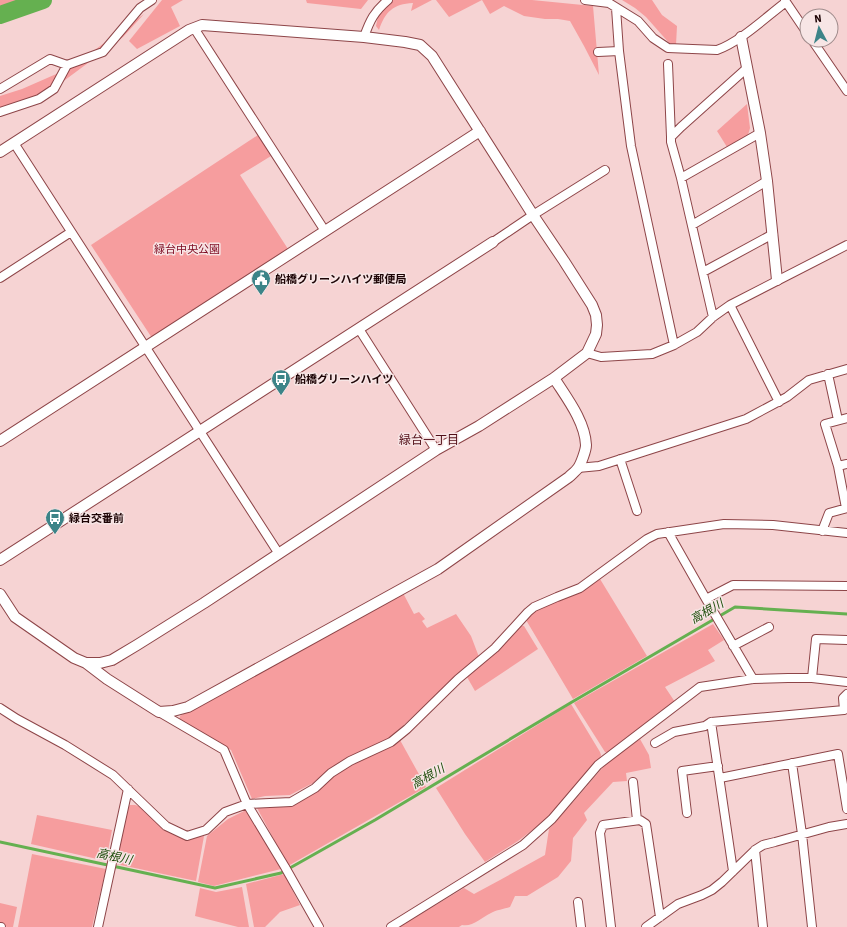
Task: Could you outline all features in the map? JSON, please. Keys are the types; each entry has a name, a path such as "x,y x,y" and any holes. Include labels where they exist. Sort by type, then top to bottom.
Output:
{"street":[{"path":"0,89 50,59 67,64 103,52 140,8 152,0"},
{"path":"364,37 373,15 388,0"},
{"path":"585,0 609,3 638,21 653,38 668,48 717,50 723,48 741,37 785,1 799,21"},
{"path":"616,8 619,51 631,146 674,345"},
{"path":"0,152 194,28 202,25 364,37 420,45 432,56 533,215 584,291 596,315 596,334 587,353 554,378 479,426 436,450 204,603 118,657 100,663 86,663"},
{"path":"194,28 325,231"},
{"path":"741,37 760,133 778,280"},
{"path":"817,48 847,91"},
{"path":"598,52 619,51"},
{"path":"0,112 39,99 54,89 67,64"},
{"path":"668,64 671,142 681,178 713,317"},
{"path":"671,137 747,68"},
{"path":"0,441 480,130"},
{"path":"681,178 760,133"},
{"path":"14,143 279,554"},
{"path":"0,560 605,170"},
{"path":"692,225 767,181"},
{"path":"0,278 71,232"},
{"path":"703,272 773,234"},
{"path":"587,353 601,357 652,354 674,345 697,332 713,317 730,306 847,245"},
{"path":"730,306 779,402"},
{"path":"359,329 436,450"},
{"path":"578,468 600,466 746,419 779,402 809,380 847,369"},
{"path":"828,374 838,420"},
{"path":"159,712 180,710 188,707 438,569 569,477 578,468 586,446 579,417 554,378"},
{"path":"822,531 829,512 846,508 838,466 825,424 847,418"},
{"path":"620,459 637,511"},
{"path":"838,466 847,464"},
{"path":"0,708 113,774 166,826 187,836 206,830 226,812 247,804 292,802 315,788 331,773 350,761 391,742 407,729 458,678 495,648 534,607 557,596 580,588 647,539 657,534 724,524 773,525 822,531 847,532"},
{"path":"668,532 753,679"},
{"path":"706,599 733,584 847,586"},
{"path":"0,594 14,617 74,658 86,663 106,679 224,750 247,804 319,927"},
{"path":"733,646 769,627"},
{"path":"812,678 816,639 847,640"},
{"path":"391,927 523,844 552,819 602,762 700,687 753,679 812,678 847,682"},
{"path":"655,743 674,732 705,726 712,722 844,710 843,698 847,694"},
{"path":"712,722 733,871"},
{"path":"720,778 838,754 847,809"},
{"path":"792,763 802,834 812,927"},
{"path":"687,813 682,771 718,766"},
{"path":"633,782 637,820"},
{"path":"98,927 128,789"},
{"path":"611,927 600,833 603,825 637,820 640,820 646,824 660,917"},
{"path":"650,926 678,904 712,890 755,850 802,834 847,824"},
{"path":"755,850 763,927"},
{"path":"578,902 581,927"}],"green space":[{"path":"0,0 26,0 0,9"},
{"path":"162,0 183,0 171,7 180,26 137,49 129,41"},
{"path":"306,0 368,0 361,9 307,3"},
{"path":"392,0 432,0 411,11 413,3 395,7 384,18 379,30 376,26 378,16"},
{"path":"436,0 482,0 449,17"},
{"path":"482,0 532,0 593,6 599,75 570,21 524,16 504,6 490,14"},
{"path":"622,0 652,0 662,15 677,26 676,45 670,44 646,17"},
{"path":"144,14 123,37 65,80 38,95 0,108 0,96 22,89 70,68"},
{"path":"747,104 750,128 748,135 727,147 717,131"},
{"name":"緑台中央公園","path":"258,135 271,156 240,175 288,249 152,338 91,245"},
{"path":"600,579 647,656 573,699 526,620 530,613 591,585"},
{"path":"403,593 414,614 419,612 425,619 422,621 427,628 456,614 471,636 479,657 456,676 390,738 329,769 313,783 290,795 265,796 252,799 231,750 179,721 180,716 185,713"},
{"path":"713,624 724,640 708,650 715,661 665,687 675,702 609,753 605,752 574,703"},
{"path":"519,625 524,626 538,649 475,691 467,677 497,650"},
{"path":"571,704 600,752 600,760 543,822 518,841 485,862 465,834 436,788"},
{"path":"640,739 649,755 651,768 626,773 627,781 613,782 584,813 587,820 573,838 571,861 558,877 527,896 515,896 510,907 493,912 470,925 462,925 459,927 399,927 464,888 474,894 545,855 549,829 610,759"},
{"path":"400,740 426,787 288,866 256,806 293,805 319,790 334,775 353,763 392,746"},
{"path":"130,805 142,807 187,839 204,836 196,881 116,864 128,807"},
{"path":"248,809 281,869 214,886 198,882 207,836 228,819"},
{"path":"37,815 112,830 106,861 31,844"},
{"path":"32,854 106,869 92,927 18,927"},
{"path":"284,874 300,905 280,912 265,927 254,927 246,884"},
{"path":"242,887 249,927 238,927 195,916 200,888 216,892"},
{"path":"0,903 17,907 13,927 7,927 0,923"}],"waterway":[{"path":"0,15 43,0"},
{"name":"高根川","path":"0,842 215,888 281,873 375,820 572,702 735,607 847,614"}],"place":[{"name":"船橋グリーンハイツ郵便局","path":"261,296"},
{"name":"船橋グリーンハイツ","path":"281,396"},
{"name":"緑台交番前","path":"55,535"}],"district":[{"name":"緑台一丁目","path":"429,440"}]}
